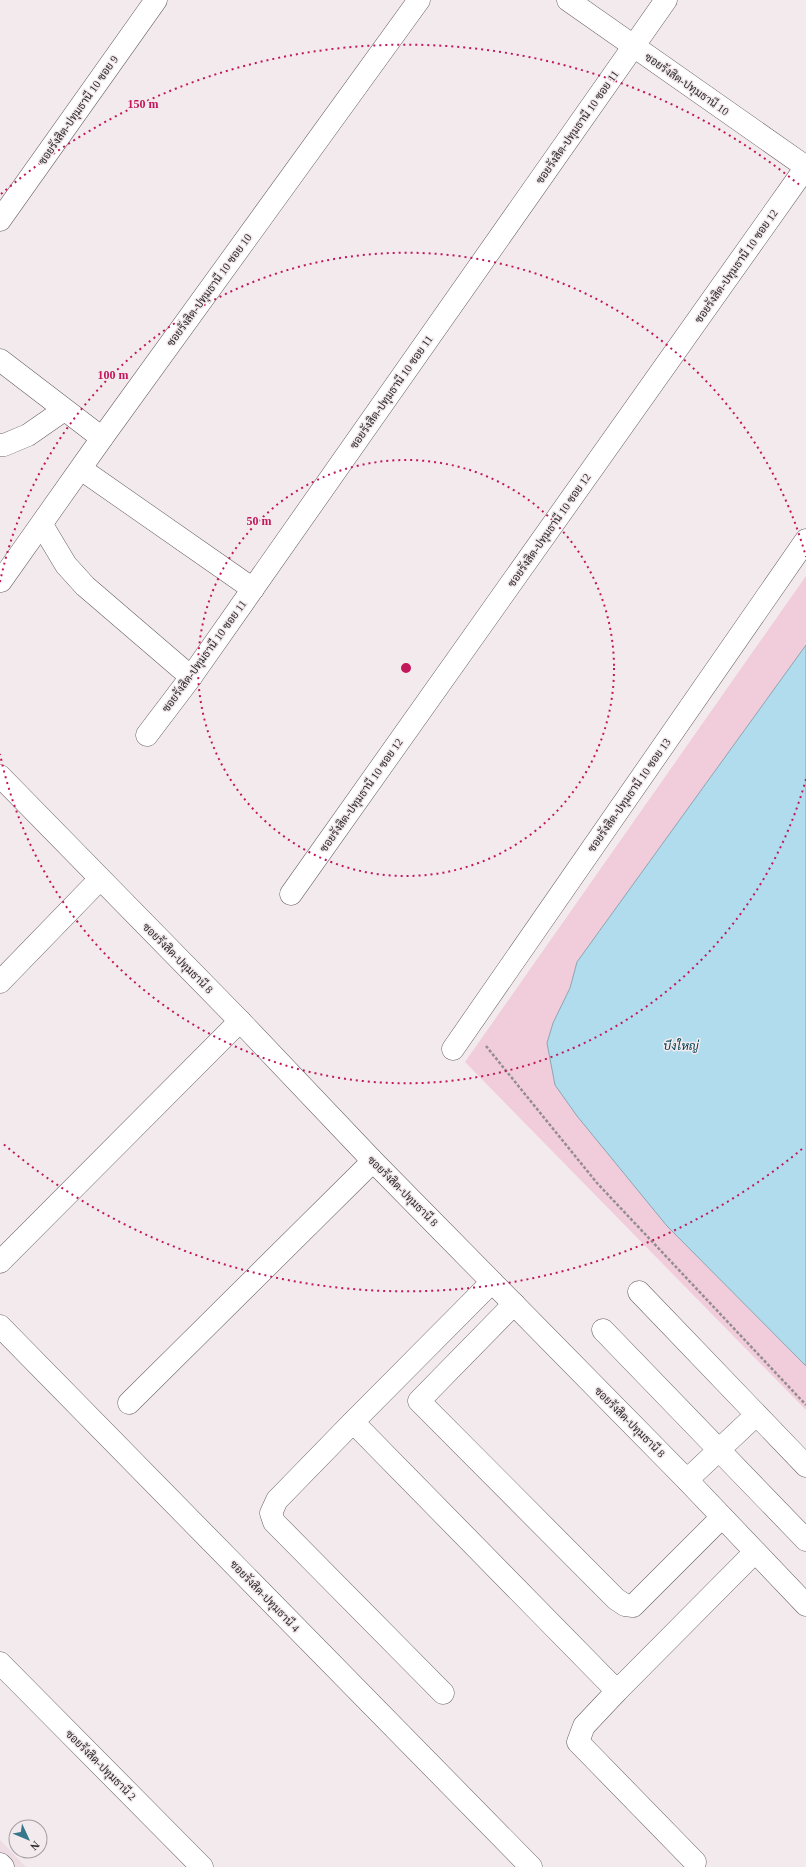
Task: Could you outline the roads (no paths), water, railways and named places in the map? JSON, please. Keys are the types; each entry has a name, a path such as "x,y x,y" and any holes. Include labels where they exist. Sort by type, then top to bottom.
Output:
{"street":[{"name":"ซอยรังสิต-ปทุมธานี 10 ซอย 9","path":"0,220 156,0"},
{"name":"ซอยรังสิต-ปทุมธานี 10 ซอย 10","path":"1,581 102,438 419,0"},
{"name":"ซอยรังสิต-ปทุมธานี 10","path":"568,0 806,167"},
{"name":"ซอยรังสิต-ปทุมธานี 10 ซอย 11","path":"147,736 253,589 666,0"},
{"name":"ซอยรังสิต-ปทุมธานี 10 ซอย 12","path":"291,894 806,167"},
{"path":"0,360 102,438"},
{"path":"0,445 4,445 28,435 64,410"},
{"path":"81,469 253,589"},
{"path":"42,525 66,565 85,586 191,676"},
{"name":"ซอยรังสิต-ปทุมธานี 10 ซอย 13","path":"453,1049 806,540"},
{"name":"ซอยรังสิต-ปทุมธานี 8","path":"0,776 240,1021 373,1161 687,1480 806,1605"},
{"path":"0,982 100,879"},
{"path":"0,1262 240,1021"},
{"path":"129,1403 373,1161"},
{"path":"443,1693 274,1522 271,1513 277,1500 352,1422 492,1282"},
{"path":"639,1292 806,1466"},
{"path":"514,1304 419,1401 616,1599 625,1605 633,1606 722,1517"},
{"name":"ซอยรังสิต-ปทุมธานี 4","path":"0,1326 531,1867"},
{"path":"603,1330 806,1540"},
{"path":"687,1480 756,1415"},
{"path":"352,1422 617,1691"},
{"path":"695,1862 578,1742 584,1726 755,1552"},
{"name":"ซอยรังสิต-ปทุมธานี 2","path":"0,1663 202,1867"},
{"path":"0,1864 3,1867"}],"water":[{"name":"บึงใหญ่","path":"806,645 806,1366 667,1226 577,1116 555,1085 547,1043 553,1023 570,988 577,962"}]}
